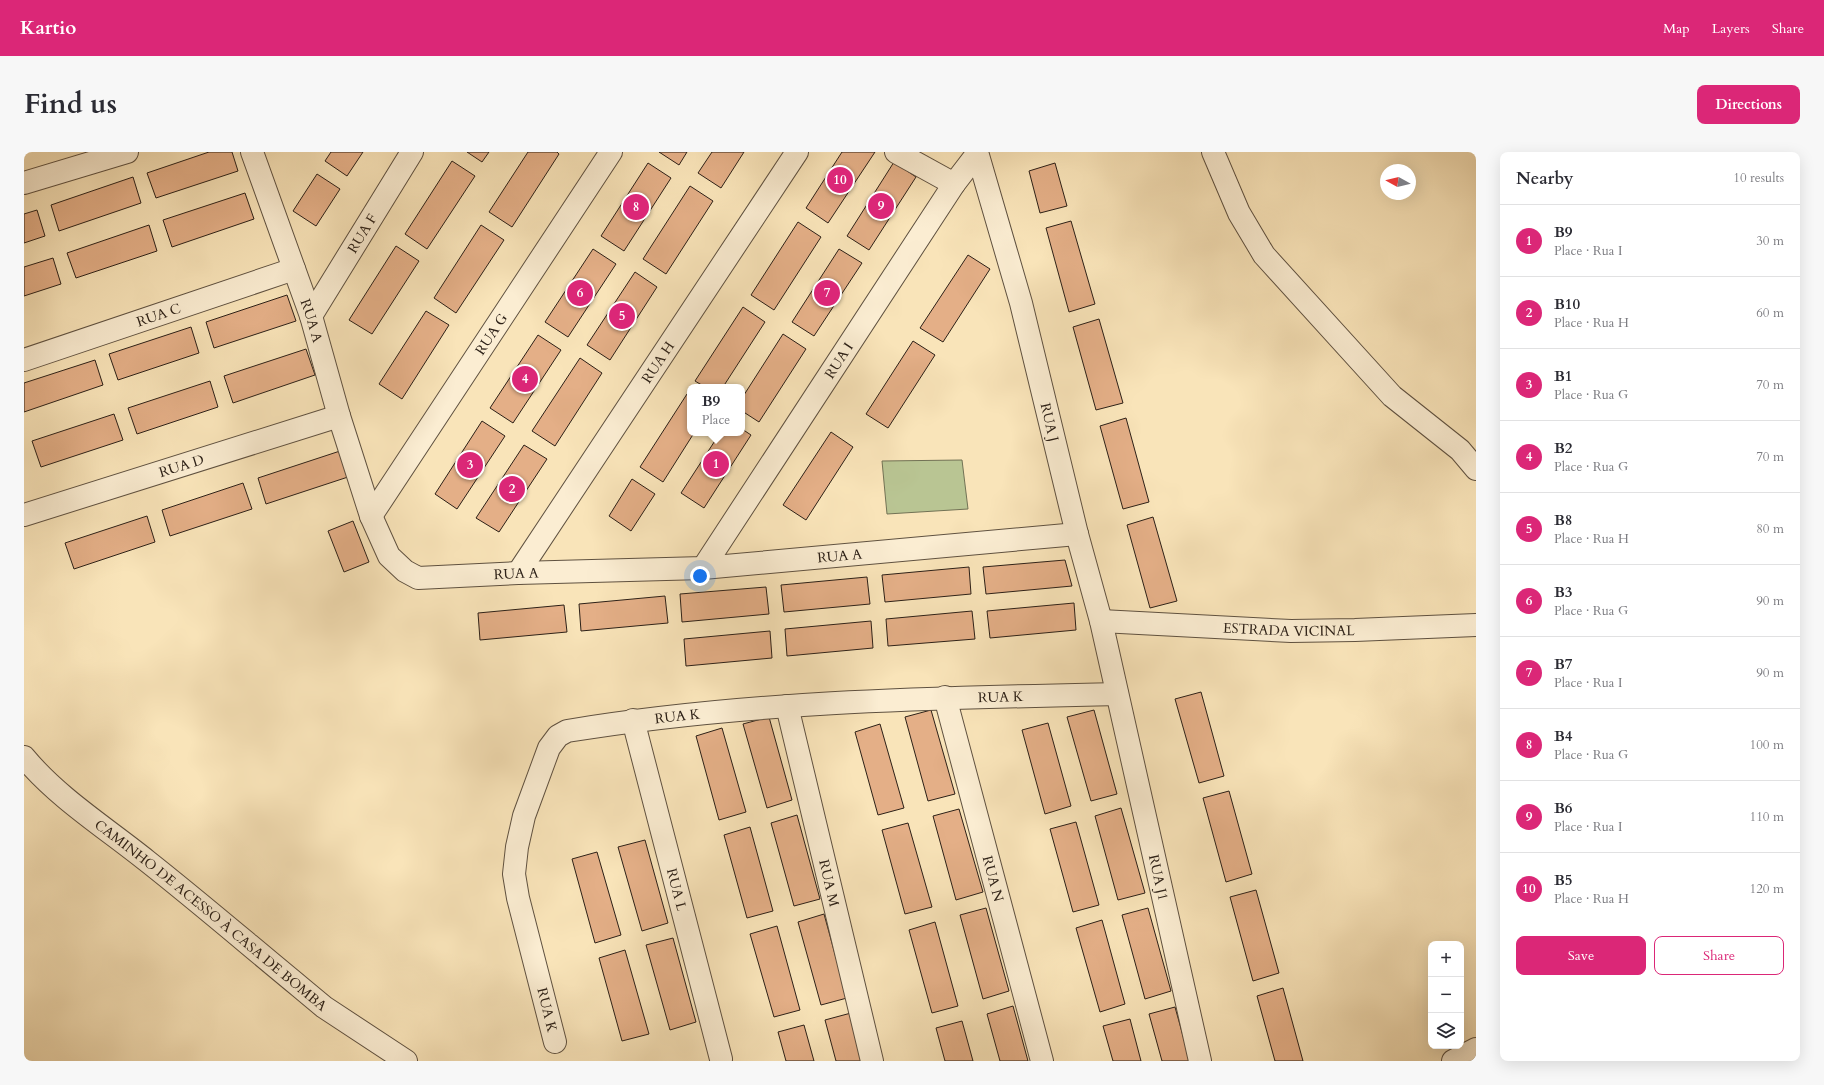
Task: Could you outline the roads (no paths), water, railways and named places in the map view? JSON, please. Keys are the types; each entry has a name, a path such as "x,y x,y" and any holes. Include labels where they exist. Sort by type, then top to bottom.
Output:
{"street":[{"path":"24,183 127,152"},
{"name":"RUA A","path":"252,152 311,316 339,416 371,516 389,556 405,571 418,578 518,573 703,568 1077,534"},
{"name":"RUA F","path":"311,316 412,152"},
{"name":"RUA G","path":"371,516 612,152"},
{"name":"RUA H","path":"518,573 797,152"},
{"path":"896,152 954,184"},
{"path":"1213,152 1239,213 1264,255 1392,396 1460,450 1476,469"},
{"name":"RUA I","path":"703,568 954,184 977,153"},
{"name":"RUA J","path":"977,153 1021,303 1077,534 1101,620 1117,694"},
{"name":"RUA C","path":"24,360 294,269"},
{"name":"RUA D","path":"24,515 339,416"},
{"name":"ESTRADA VICINAL","path":"1101,620 1291,630 1476,625"},
{"name":"RUA K","path":"555,1042 518,898 514,874 517,847 524,816 544,758 558,736 567,731 634,720 787,706 945,697 1117,694"},
{"name":"RUA J1","path":"1117,694 1200,1061"},
{"name":"RUA N","path":"945,697 1042,1061"},
{"name":"RUA M","path":"787,706 872,1061"},
{"name":"RUA L","path":"634,720 721,1059"},
{"name":"CAMINHO DE ACESSO À CASA DE BOMBA","path":"24,758 36,772 57,790 148,861 324,1007 406,1061"},
{"path":"1453,1061 1476,1049"}],"place":[{"name":"B5","path":"840,180"},
{"name":"B6","path":"881,206"},
{"name":"B4","path":"636,207"},
{"name":"B3","path":"580,293"},
{"name":"B7","path":"827,293"},
{"name":"B8","path":"622,316"},
{"name":"B2","path":"525,379"},
{"name":"B9","path":"716,464"},
{"name":"B1","path":"470,465"},
{"name":"B10","path":"512,489"}]}
